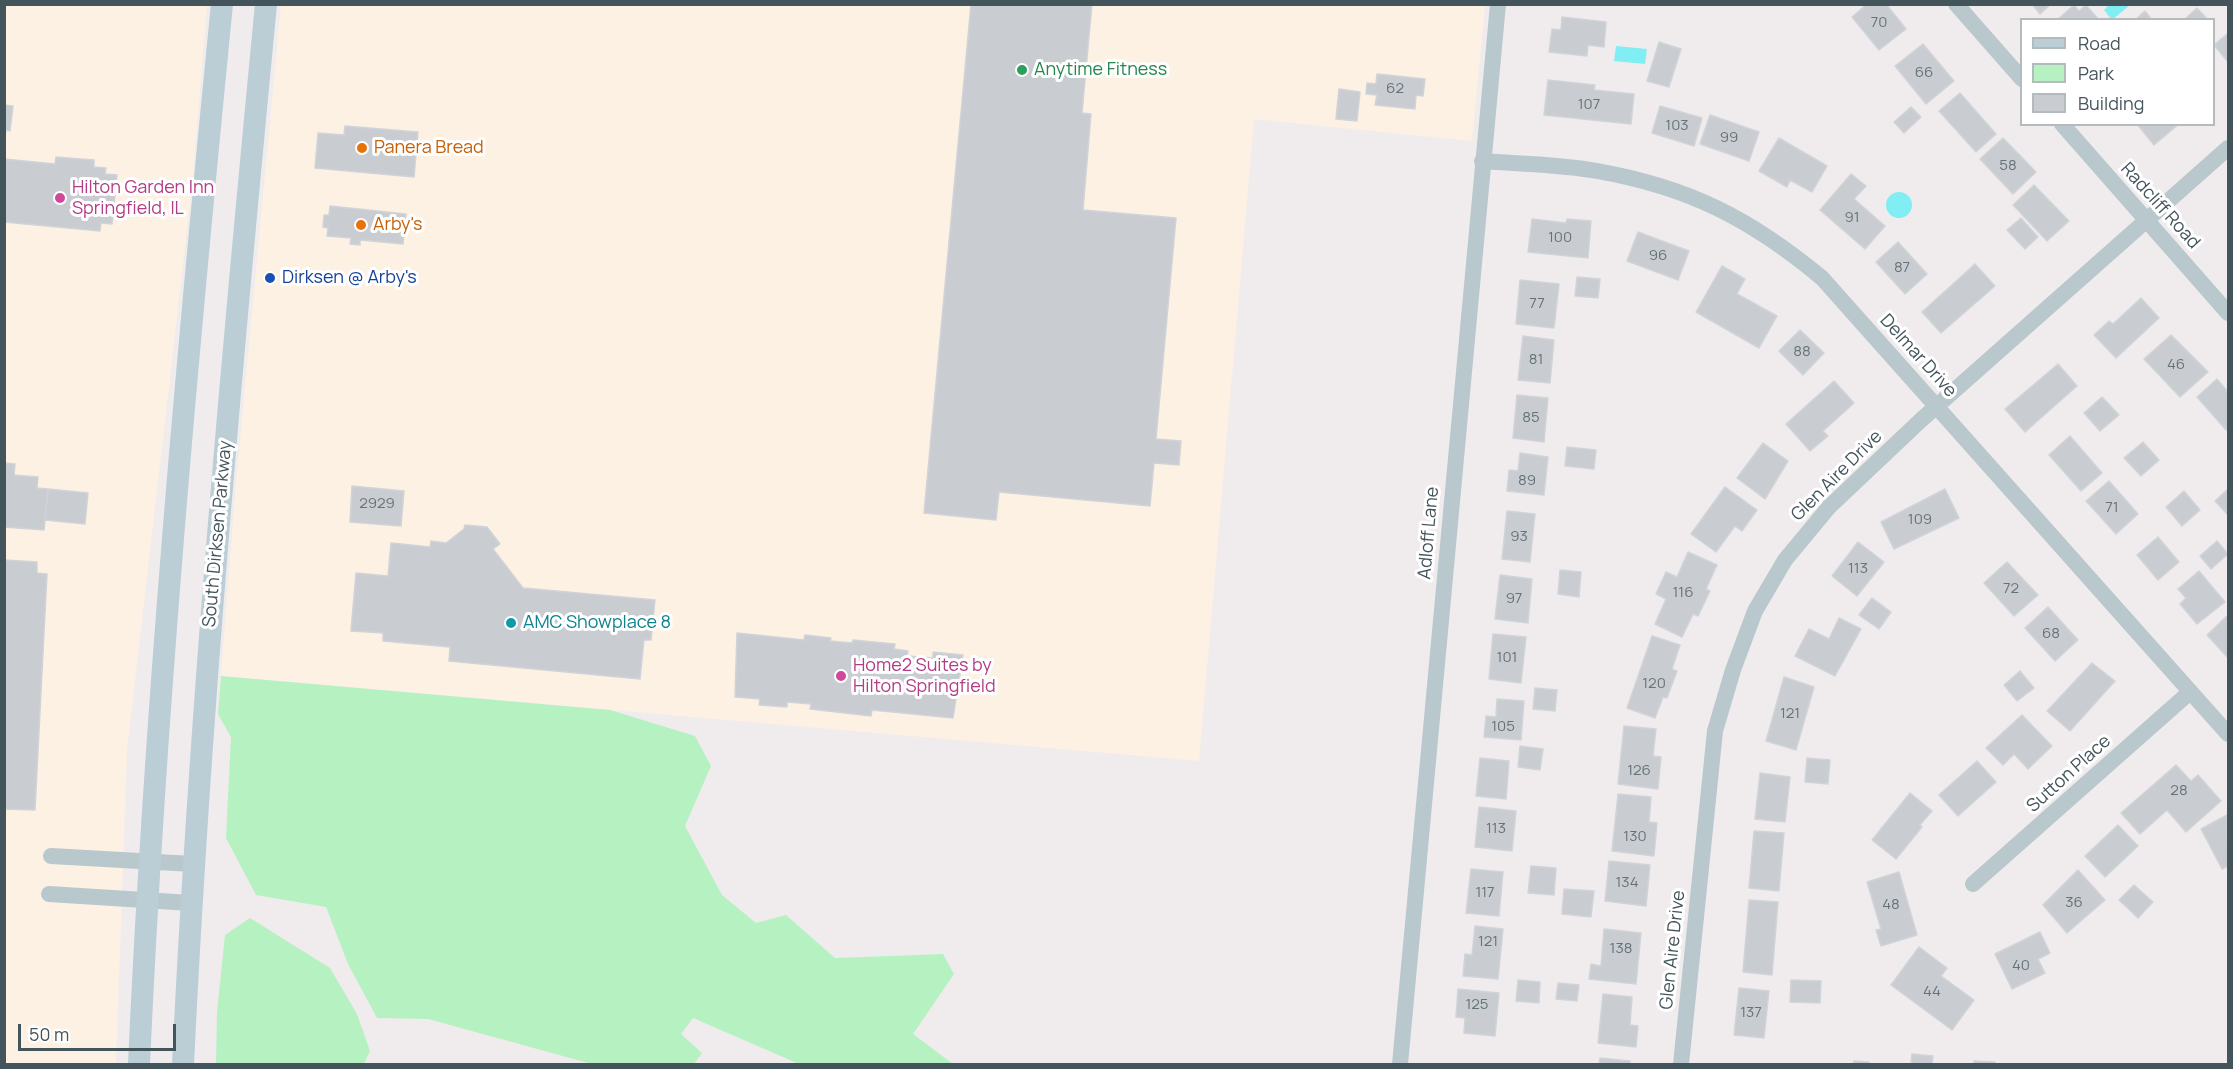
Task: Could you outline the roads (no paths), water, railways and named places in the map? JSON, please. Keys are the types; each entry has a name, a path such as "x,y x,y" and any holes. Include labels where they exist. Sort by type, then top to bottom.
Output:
{"main road":[{"path":"140,1065 148,862 169,586 222,4"},
{"name":"South Dirksen Parkway","path":"183,1065 193,864 230,381 266,4"}],"street":[{"name":"Adloff Lane","path":"1400,1065 1498,4"},
{"path":"1956,4 2020,77"},
{"name":"Radcliff Road","path":"2064,126 2229,313"},
{"name":"Glen Aire Drive","path":"1681,1065 1715,731 1733,670 1755,610 1785,560 1829,507 1936,406 2229,148"},
{"name":"Delmar Drive","path":"1482,161 1595,170 1652,183 1694,197 1742,219 1784,246 1822,278 2229,734"},
{"name":"Sutton Place","path":"1973,884 2190,692"},
{"path":"51,856 193,864"},
{"path":"49,894 191,903"}],"water":[{"path":"2110,4 2130,5 2114,18 2110,18 2104,10"},
{"path":"1616,46 1647,49 1645,64 1614,61"},
{"path":"1899,192 1908,196 1912,205 1908,214 1899,218 1890,214 1886,205 1890,196"}],"place":[{"name":"Anytime Fitness","path":"1022,70"},
{"name":"Panera Bread","path":"362,148"},
{"name":"Hilton Garden Inn Springfield, IL","path":"60,198"},
{"name":"Arby's","path":"361,225"},
{"name":"Dirksen @ Arby's","path":"270,278"},
{"name":"AMC Showplace 8","path":"511,623"},
{"name":"Home2 Suites by Hilton Springfield","path":"841,676"}]}
